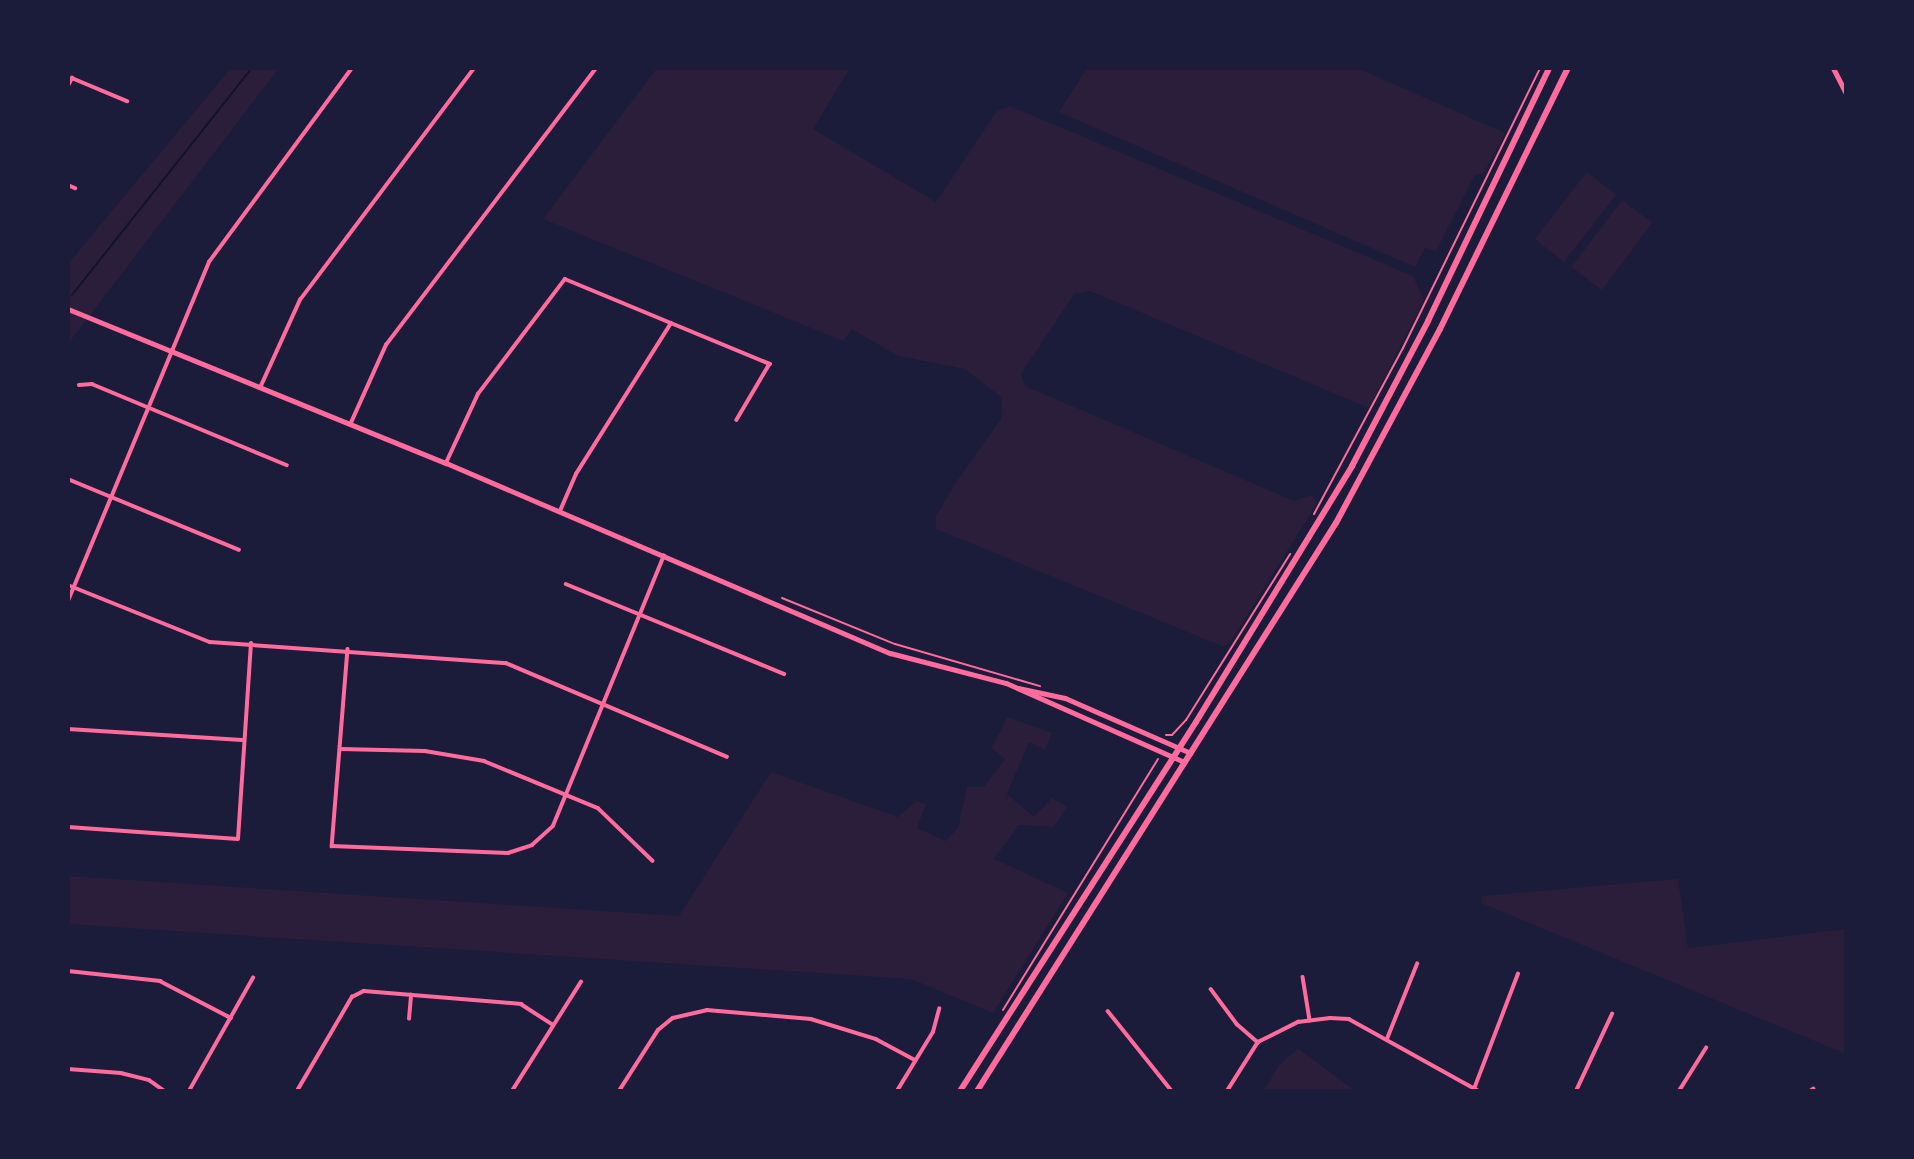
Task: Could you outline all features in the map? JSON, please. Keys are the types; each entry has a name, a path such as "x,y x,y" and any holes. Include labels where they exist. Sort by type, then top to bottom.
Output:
{"main road":[{"path":"960,1091 1322,515 1428,321 1549,68"},
{"path":"977,1091 1336,523 1440,329 1568,68"},
{"path":"1544,78 1560,85"},
{"path":"1475,224 1490,229"},
{"path":"1428,321 1440,329"},
{"path":"1390,394 1402,402"},
{"path":"1322,515 1336,523"},
{"path":"1252,629 1265,636"},
{"path":"1101,868 1112,875"}],"street":[{"path":"68,601 214,252 352,68"},
{"path":"260,388 300,300 474,68"},
{"path":"1833,68 1846,94"},
{"path":"350,425 386,345 594,69"},
{"path":"68,86 72,78 128,101"},
{"path":"68,185 75,188"},
{"path":"446,463 478,394 565,279 770,364 737,420"},
{"path":"68,309 446,463 890,653 1065,698 1190,753"},
{"path":"560,512 576,474 671,323"},
{"path":"79,385 92,384 287,465"},
{"path":"68,479 239,550"},
{"path":"348,649 332,846 508,853 532,845 553,827 664,556"},
{"path":"566,584 783,674"},
{"path":"68,585 210,642 348,649 506,663 727,757"},
{"path":"68,827 238,839 242,740 251,643"},
{"path":"1012,686 1184,762"},
{"path":"68,729 242,740"},
{"path":"341,749 425,751 484,761 598,808 653,861"},
{"path":"1387,1039 1418,964"},
{"path":"68,971 160,981 230,1018"},
{"path":"1227,1091 1258,1042 1278,1029 1310,1020 1349,1019 1476,1090 1518,974"},
{"path":"1303,977 1310,1020"},
{"path":"189,1091 253,978"},
{"path":"512,1091 581,982"},
{"path":"1211,989 1237,1024 1258,1042"},
{"path":"297,1091 352,997 363,991 521,1004 553,1025"},
{"path":"409,1019 411,995"},
{"path":"897,1091 933,1032 939,1009"},
{"path":"620,1091 658,1030 673,1018 707,1010 811,1019 876,1039 915,1060"},
{"path":"1108,1011 1172,1091"},
{"path":"1576,1091 1612,1014"},
{"path":"1679,1091 1706,1048"},
{"path":"68,1069 121,1073 149,1080 165,1091"}],"path":[{"path":"1311,519 1352,450 1540,68"},
{"path":"1157,732 1172,735 1186,720 1292,551"},
{"path":"782,598 895,644 1047,688"},
{"path":"997,1020 1160,756"}],"shaded area":[{"path":"231,68 279,68 68,344 68,264"},
{"path":"657,68 850,68 813,129 936,202 997,111 1010,106 1413,276 1424,300 1369,408 1090,291 1074,294 1021,374 1025,386 1294,501 1312,495 1317,503 1230,643 1222,646 936,529 936,516 1001,419 1002,398 965,369 898,356 852,329 843,341 543,219"},
{"path":"1087,68 1357,68 1505,133 1484,173 1475,175 1436,251 1425,248 1415,267 1059,112"},
{"path":"1587,172 1616,195 1564,262 1535,239"},
{"path":"1622,200 1652,223 1602,290 1571,267"},
{"path":"1007,717 1052,733 1045,750 1029,742 1007,794 1034,817 1052,798 1067,807 1054,827 1019,825 994,859 1068,893 993,1013 911,979 68,924 68,876 679,916 771,772 898,817 916,801 926,804 917,828 945,841 958,828 967,787 984,787 1005,759 992,748"},
{"path":"1678,879 1688,948 1846,929 1846,1054 1481,903 1482,896"},
{"path":"1298,1049 1355,1091 1263,1091 1280,1064"}],"waterway":[{"path":"72,295 252,68"}]}
